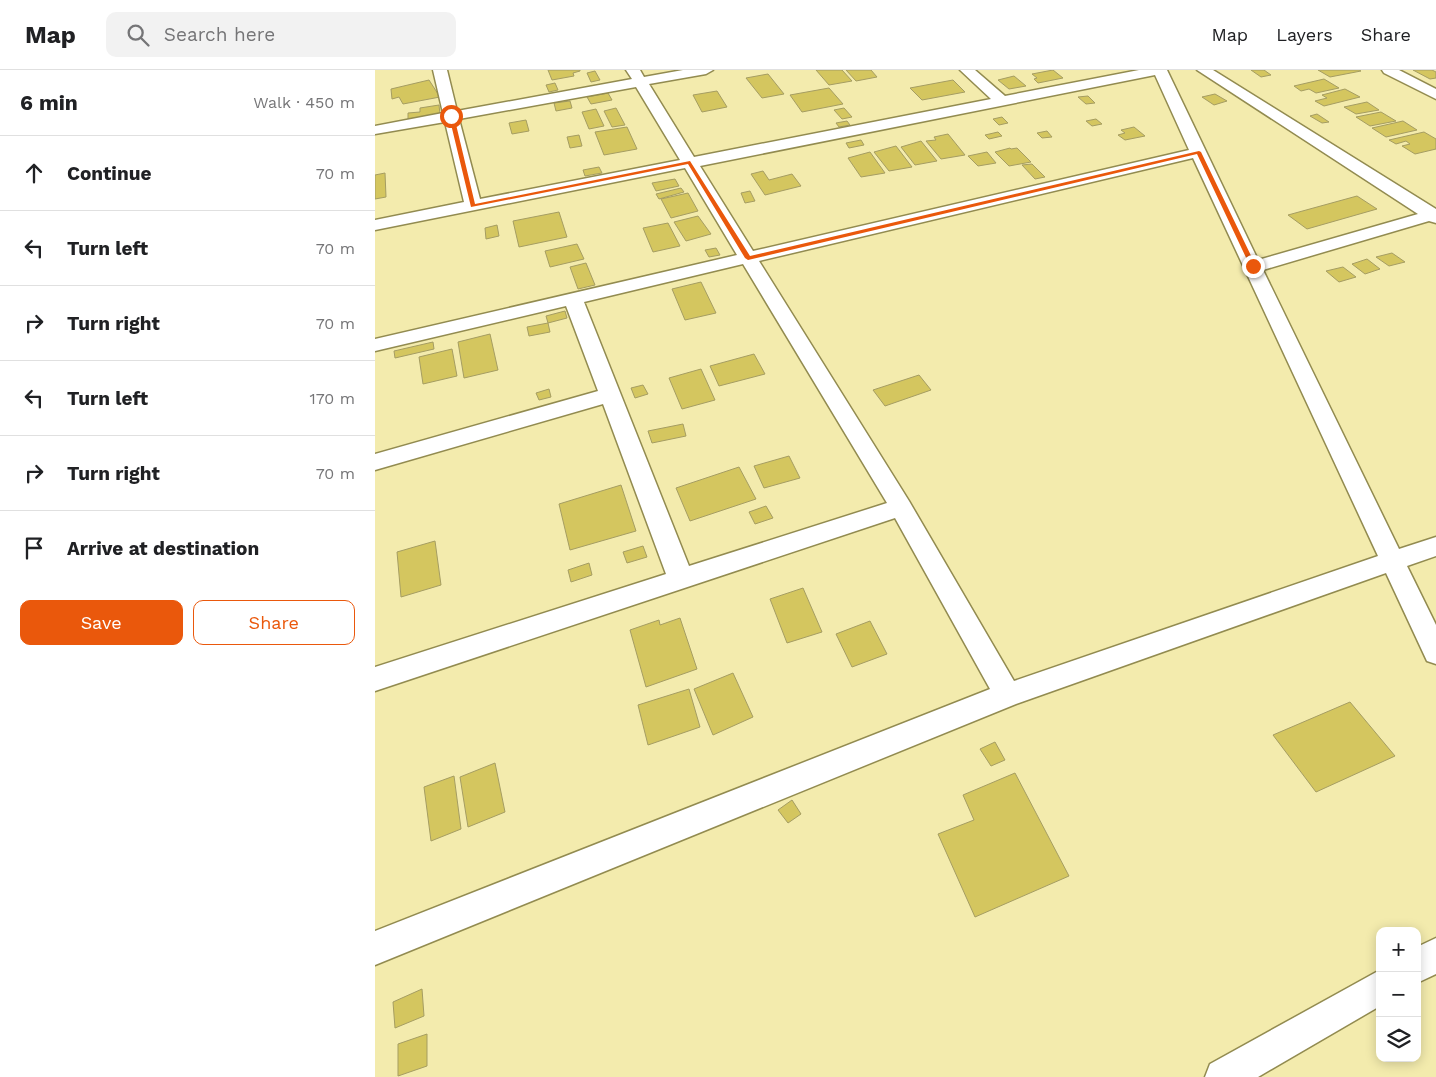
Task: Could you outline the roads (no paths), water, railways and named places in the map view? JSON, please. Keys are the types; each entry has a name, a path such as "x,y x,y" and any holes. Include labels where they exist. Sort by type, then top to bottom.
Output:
{"street":[{"path":"440,70 473,206"},
{"path":"375,130 451,116 637,76 706,70"},
{"path":"967,70 1002,101"},
{"path":"375,225 1159,70 1436,653"},
{"path":"1204,70 1434,216"},
{"path":"1389,70 1436,95"},
{"path":"637,76 901,507 1008,695"},
{"path":"375,345 1199,152"},
{"path":"1253,266 1434,216"},
{"path":"573,299 681,579"},
{"path":"375,462 610,395"},
{"path":"375,679 901,507"},
{"path":"375,948 1008,695 1436,546"},
{"path":"1421,964 1436,955"},
{"path":"1223,1077 1376,989"}]}
